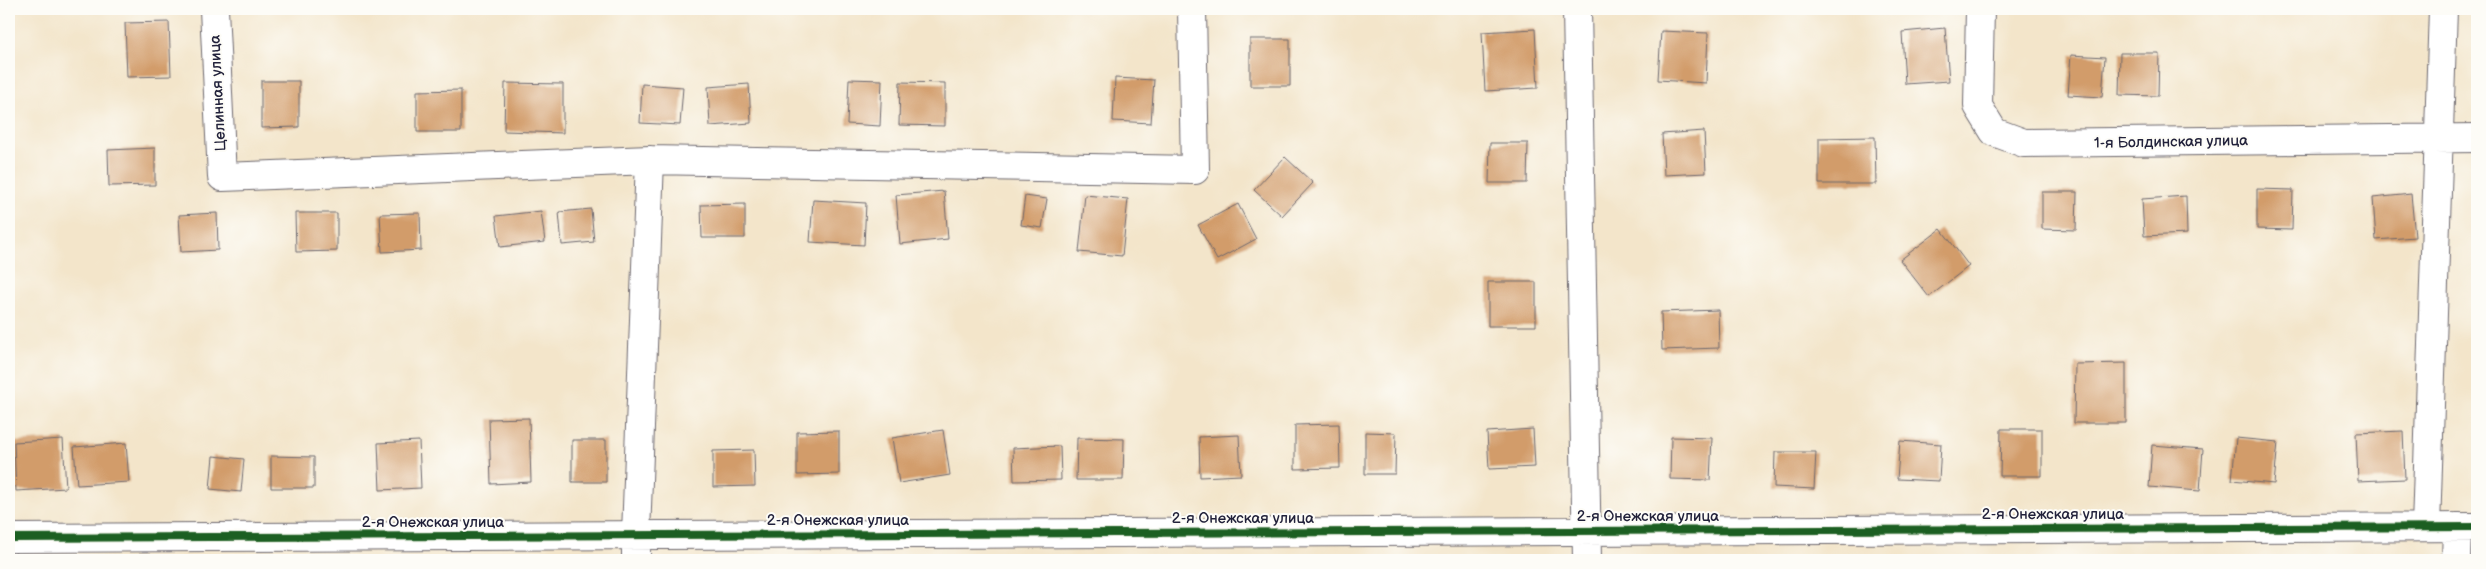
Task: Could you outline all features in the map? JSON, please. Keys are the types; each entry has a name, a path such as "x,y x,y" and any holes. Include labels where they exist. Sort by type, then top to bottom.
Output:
{"street":[{"name":"Целинная улица","path":"214,9 222,177 650,160"},
{"path":"636,547 650,160 1195,170 1192,9"},
{"path":"1577,9 1587,560"},
{"name":"1-я Болдинская улица","path":"1980,9 1978,106 1994,132 2024,143 2477,138"},
{"path":"2426,527 2443,9"},
{"path":"2456,560 2467,527"},
{"name":"2-я Онежская улица","path":"9,538 636,547 1587,530 2467,527"}],"building":[{"path":"169,22 171,76 127,77 125,23"},
{"path":"1945,28 1949,81 1905,84 1902,32"},
{"path":"1535,29 1538,88 1485,91 1482,32"},
{"path":"1661,31 1708,33 1706,83 1658,80"},
{"path":"1250,39 1290,39 1290,86 1250,86"},
{"path":"2120,53 2159,53 2158,96 2119,95"},
{"path":"2071,55 2105,57 2102,97 2068,95"},
{"path":"1115,78 1154,80 1151,123 1113,121"},
{"path":"849,79 882,80 880,126 847,124"},
{"path":"261,81 299,81 299,127 261,128"},
{"path":"900,82 945,83 945,126 899,125"},
{"path":"505,83 563,84 563,133 504,131"},
{"path":"642,84 683,87 680,125 640,123"},
{"path":"749,84 751,123 710,126 708,87"},
{"path":"461,90 461,132 417,132 417,91"},
{"path":"1704,131 1706,173 1664,175 1662,134"},
{"path":"1875,137 1876,184 1819,184 1819,138"},
{"path":"1490,143 1528,143 1527,183 1489,183"},
{"path":"155,148 155,185 109,186 108,150"},
{"path":"1285,157 1313,183 1282,216 1254,190"},
{"path":"2257,189 2293,190 2292,230 2257,229"},
{"path":"944,191 948,239 900,244 896,195"},
{"path":"2042,192 2077,192 2076,230 2042,229"},
{"path":"2411,194 2415,237 2376,240 2373,198"},
{"path":"1085,195 1128,199 1122,256 1079,252"},
{"path":"1025,196 1047,199 1042,228 1021,225"},
{"path":"2186,196 2187,234 2144,236 2142,199"},
{"path":"813,200 866,203 864,245 810,242"},
{"path":"745,204 745,238 702,238 701,205"},
{"path":"1238,204 1256,239 1217,260 1198,225"},
{"path":"591,209 594,242 562,245 559,212"},
{"path":"541,211 545,242 500,247 496,216"},
{"path":"217,213 218,250 181,252 179,215"},
{"path":"295,213 337,213 337,251 296,252"},
{"path":"420,213 421,250 382,252 380,214"},
{"path":"1941,229 1969,266 1929,297 1900,260"},
{"path":"1488,282 1536,282 1536,326 1488,326"},
{"path":"1718,310 1719,348 1662,350 1661,312"},
{"path":"2126,363 2126,423 2074,423 2075,364"},
{"path":"529,418 531,482 491,484 489,419"},
{"path":"1339,424 1340,468 1295,469 1295,425"},
{"path":"1533,429 1535,467 1489,469 1487,432"},
{"path":"2001,429 2042,429 2042,476 2000,476"},
{"path":"943,430 950,475 899,483 892,438"},
{"path":"839,431 839,474 797,475 797,432"},
{"path":"2403,431 2405,479 2358,481 2356,433"},
{"path":"1365,432 1396,433 1395,474 1365,474"},
{"path":"1239,435 1241,475 1200,477 1199,437"},
{"path":"1671,437 1712,438 1710,480 1670,479"},
{"path":"1077,438 1124,439 1123,480 1076,480"},
{"path":"2236,438 2278,442 2274,484 2232,480"},
{"path":"63,439 66,488 16,491 14,442"},
{"path":"572,440 606,440 606,482 572,482"},
{"path":"419,441 421,488 380,490 378,443"},
{"path":"1900,441 1941,444 1939,481 1897,479"},
{"path":"126,443 129,482 77,485 74,447"},
{"path":"2152,445 2203,449 2200,491 2149,487"},
{"path":"1060,446 1061,480 1014,481 1013,448"},
{"path":"754,450 755,486 713,487 713,451"},
{"path":"1775,452 1816,452 1814,489 1774,487"},
{"path":"213,456 244,459 241,492 210,489"},
{"path":"271,456 314,457 314,488 271,488"}],"cycle path":[{"path":"9,538 2477,527"}]}
